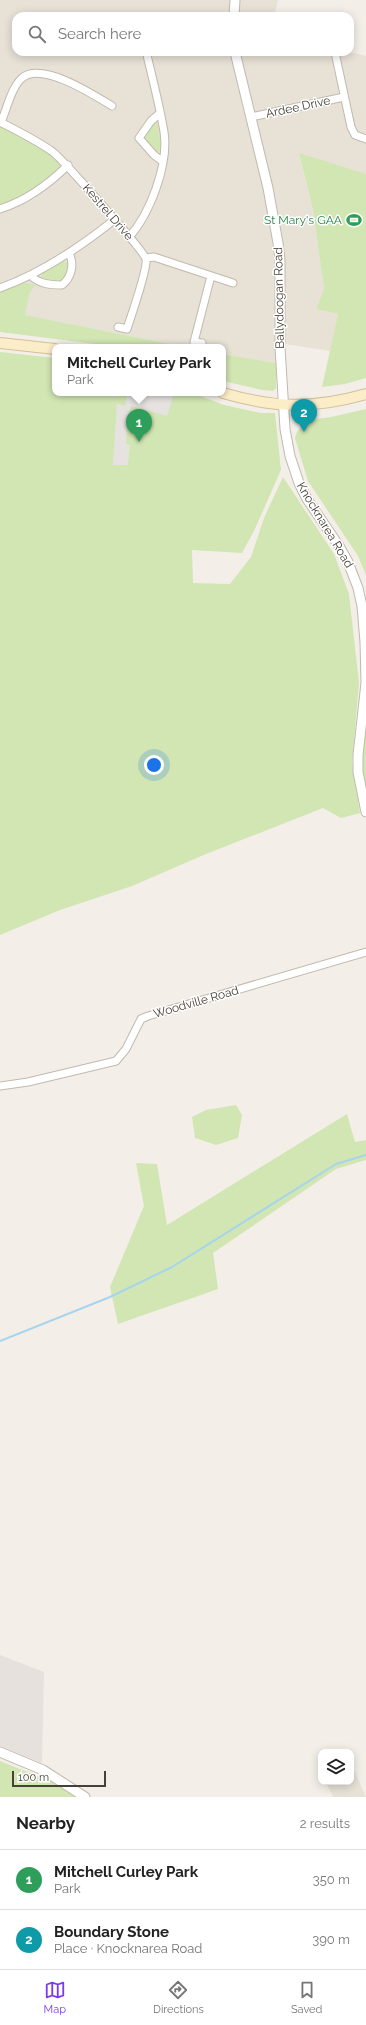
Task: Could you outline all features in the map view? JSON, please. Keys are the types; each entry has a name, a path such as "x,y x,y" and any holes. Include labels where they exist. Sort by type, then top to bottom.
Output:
{"main road":[{"path":"0,343 52,349"},
{"path":"226,394 256,402 284,405 330,402 366,394"}],"street":[{"path":"234,12 235,0"},
{"path":"129,237 142,218 152,197 162,161 164,133 147,56"},
{"name":"Ballydoogan Road","path":"236,56 252,117 274,220 278,249 278,321 284,405"},
{"path":"336,57 351,127 355,135 366,139"},
{"path":"1,122 16,86 22,78 31,74 45,75 66,81 90,92 112,106"},
{"name":"Ardee Drive","path":"252,117 344,98"},
{"path":"159,114 151,121 139,138 154,155 162,161"},
{"name":"Kestrel Drive","path":"1,122 34,139 68,165 146,258"},
{"path":"0,209 15,204 32,194 68,165"},
{"path":"0,288 31,276 69,254 114,220"},
{"path":"31,276 45,284 62,285 68,280 72,269 72,259 69,254"},
{"path":"118,327 127,329 147,263 146,258 154,258 233,283"},
{"path":"202,343 194,342 211,276"},
{"name":"Knocknarea Road","path":"284,405 288,447 299,483 307,499 344,554 358,588 363,616 366,683 358,755 358,772 366,812"},
{"name":"Woodville Road","path":"0,1086 28,1082 116,1061 126,1049 141,1019 366,952"},
{"path":"0,1752 43,1770 85,1797"}],"shaded area":[{"path":"0,0 230,0 230,12 12,12 12,56 231,56 245,106 269,214 274,258 276,363 226,355 226,344 170,344 0,310"},
{"path":"238,0 278,0 275,12 237,12"},
{"path":"354,53 366,56 366,174 299,154 313,210 324,289 316,309 338,314 330,351 285,344 284,265 239,56 354,56"},
{"path":"127,396 173,396 167,416 131,406 127,424 126,444 130,445 128,465 113,465 117,404 125,406"},
{"path":"0,1655 44,1672 42,1763 0,1746"},
{"path":"354,1770 366,1797 333,1797 327,1785 354,1785"}],"green space":[{"path":"157,123 161,145 159,152 155,151 143,138 153,124"},
{"path":"0,126 41,147 61,165 60,168 31,189 0,207"},
{"path":"299,153 366,174 366,378 345,384 322,387 338,314 316,309 324,289 313,210"},
{"path":"62,261 69,264 69,271 62,281 51,282 41,277 41,273"},
{"path":"23,282 35,285 29,294 25,315 170,344 95,344 0,332 0,290"},
{"path":"0,352 52,358 52,396 200,396 224,405 261,413 275,413 281,470 254,531 242,553 192,550 193,583 230,584 251,557 264,518 283,477 334,554 349,594 359,683 352,763 360,813 341,818 323,808 206,854 132,886 60,910 0,935"},
{"path":"226,355 276,363 276,388 273,391 226,382"},
{"path":"366,409 366,575 358,556 308,481 295,438 297,432 303,425 301,421 331,417"},
{"path":"366,708 366,799 361,770"},
{"path":"236,1105 242,1115 238,1138 216,1145 195,1138 192,1117 206,1110"},
{"path":"347,1114 355,1142 366,1140 366,1160 336,1169 213,1253 218,1289 118,1324 110,1287 144,1206 136,1163 157,1164 167,1225"},
{"path":"0,1761 42,1778 43,1776 78,1797 0,1797"}],"waterway":[{"path":"0,1341 110,1297 172,1267 336,1164 366,1155"}],"place":[{"name":"St Mary's GAA","path":"354,220"},
{"name":"Boundary Stone","path":"304,432"},
{"name":"Mitchell Curley Park","path":"139,442"}]}
